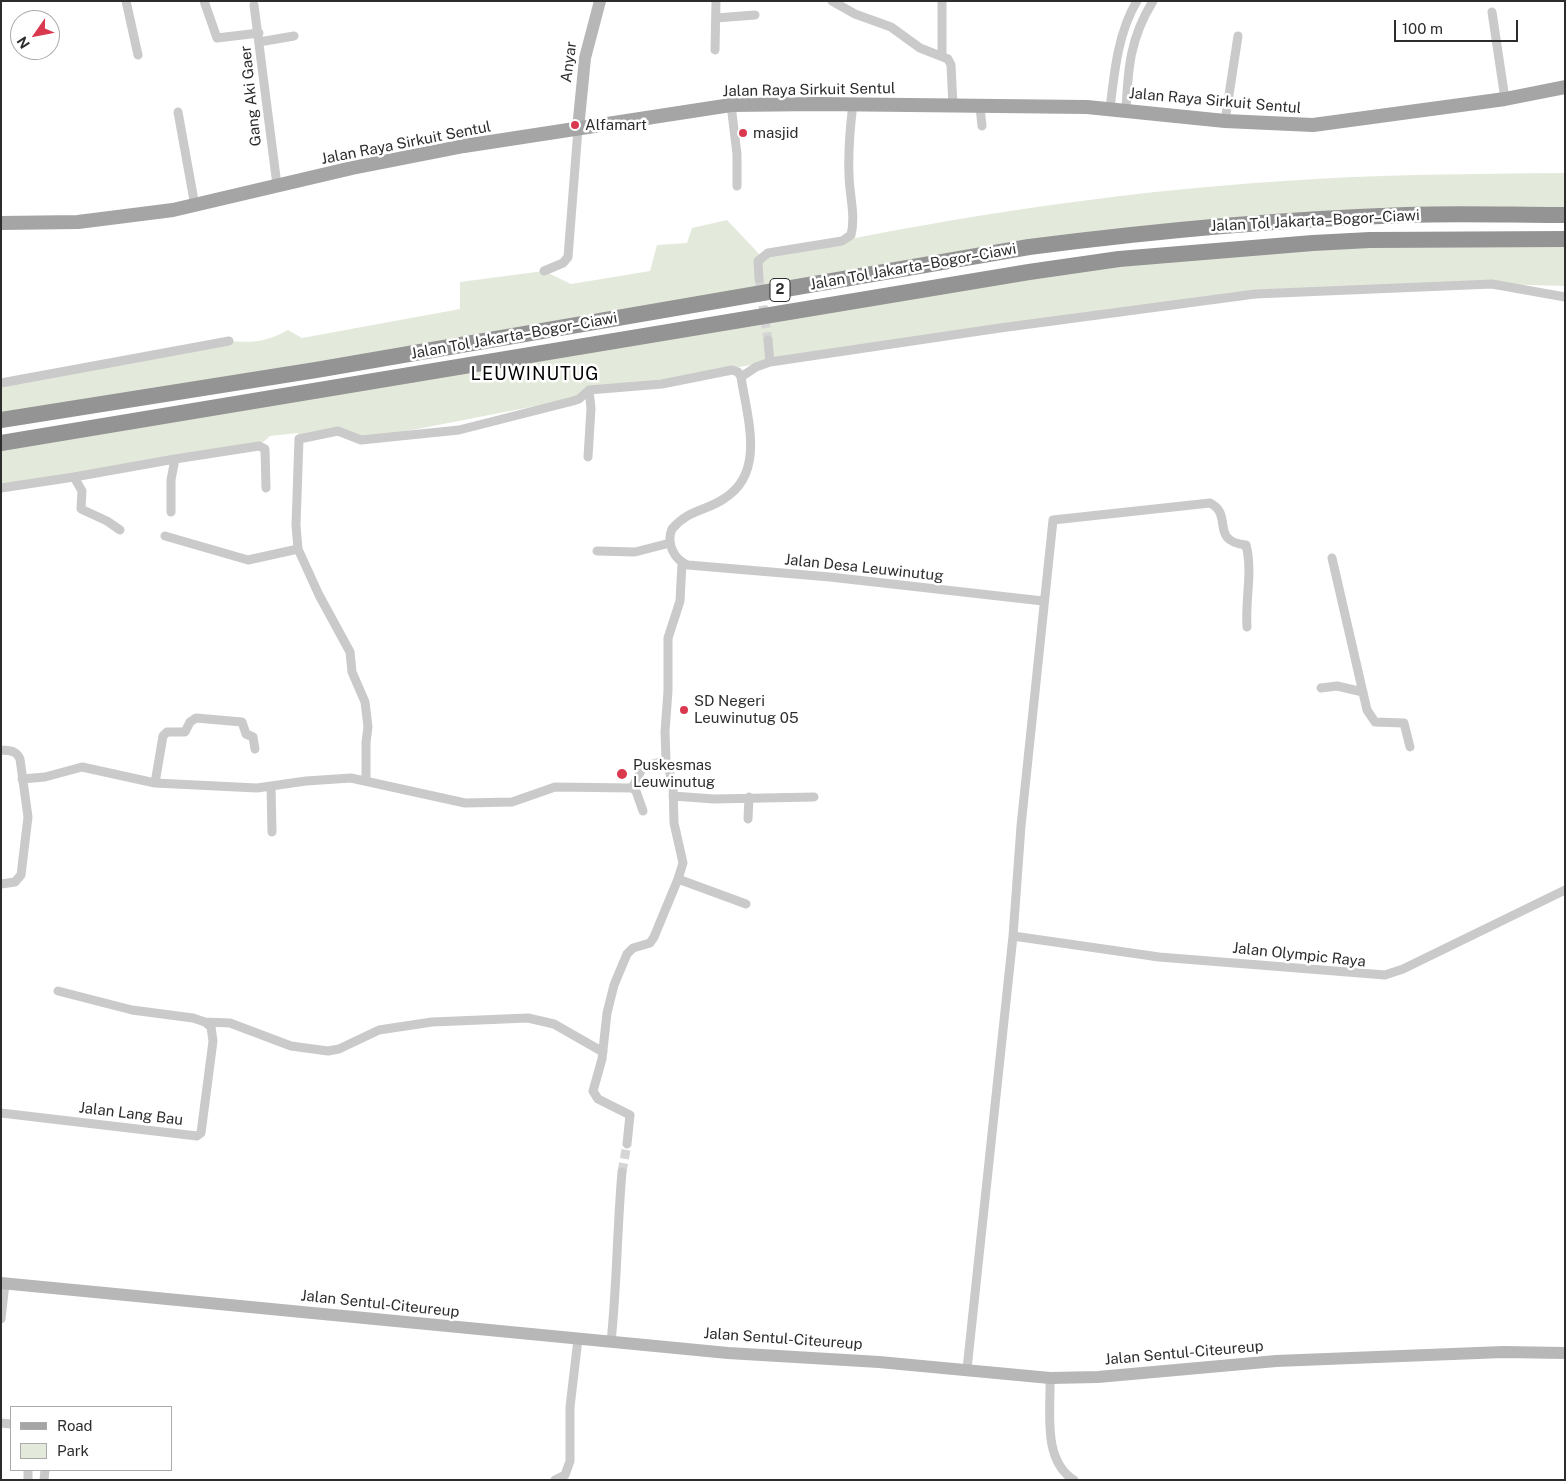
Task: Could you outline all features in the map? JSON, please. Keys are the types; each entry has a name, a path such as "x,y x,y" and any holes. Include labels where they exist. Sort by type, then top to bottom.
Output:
{"highway":[{"name":"Jalan Tol Jakarta–Bogor–Ciawi","path":"1,420 324,368 1037,245 1266,222 1406,215 1565,214"},
{"name":"Jalan Tol Jakarta–Bogor–Ciawi","path":"1,443 1011,275 1118,259 1370,240 1565,239"}],"main road":[{"name":"Jalan Raya Sirkuit Sentul","path":"1,223 78,222 195,206 277,185 464,146 731,105 853,104 1110,109 1225,121 1313,125 1505,100 1565,87"}],"street":[{"path":"126,1 138,55"},
{"path":"204,1 217,38 294,36"},
{"name":"Anyar","path":"578,128 585,58 600,1"},
{"path":"716,1 716,50"},
{"path":"832,1 855,14 891,27 920,48 942,56 951,65 953,106"},
{"path":"942,1 942,56"},
{"path":"1110,109 1120,51 1129,16 1138,1"},
{"path":"1126,110 1131,52 1141,20 1153,1"},
{"name":"Gang Aki Gaer","path":"254,5 277,185"},
{"path":"1492,12 1505,100"},
{"path":"716,18 755,15"},
{"path":"1225,121 1234,52 1238,36"},
{"path":"1120,51 1131,52"},
{"path":"758,279 758,261 768,253 842,241 851,235 854,218 849,174 848,139 853,104"},
{"path":"731,105 737,186"},
{"path":"980,107 982,126"},
{"path":"178,112 195,206"},
{"path":"544,271 563,263 569,252 578,128"},
{"path":"741,376 756,367 770,362 1000,328 1255,294 1492,284 1565,297"},
{"path":"768,340 770,362"},
{"path":"1,383 229,341"},
{"path":"366,780 368,728 365,702 352,672 350,652 319,595 298,549 296,525 299,439 338,431 361,440 458,430 573,402 589,390 662,384 732,370 738,372 741,376 751,446 749,470 739,486 725,498 699,509 677,523 670,534 670,544 682,563 680,601 668,638 666,760 672,774 674,823 682,863 678,879 650,942 633,948 624,961 610,1000 602,1052 593,1091 598,1099 630,1114 626,1144"},
{"path":"588,456 591,408 589,390"},
{"path":"1,488 259,446 265,449 266,488"},
{"path":"170,512 171,480 175,459"},
{"path":"74,477 82,491 81,509 107,521 120,530"},
{"path":"966,1369 1008,966 1013,936 1053,520 1210,503 1221,513 1223,529 1227,540 1246,546 1250,575 1246,603 1247,627"},
{"path":"165,536 248,560 298,549"},
{"path":"597,551 635,552 670,544"},
{"path":"1332,558 1362,692 1371,719 1378,723 1404,723 1410,747"},
{"name":"Jalan Desa Leuwinutug","path":"682,563 1044,601"},
{"path":"1321,688 1337,686 1362,692"},
{"path":"155,783 163,736 167,732 185,732 190,722 196,718 242,722 246,734 253,737 255,749"},
{"path":"1,750 18,753 28,817 21,875 15,882 1,884"},
{"path":"643,810 634,790 643,767 666,760"},
{"path":"22,779 89,767 155,783 257,788 334,778 366,780 465,803 512,802 554,787 634,790"},
{"path":"271,786 272,832"},
{"path":"672,796 714,799 749,797 814,798"},
{"path":"748,819 749,797"},
{"path":"678,879 746,904"},
{"name":"Jalan Olympic Raya","path":"1013,936 1159,957 1377,976 1403,969 1565,890"},
{"path":"58,991 132,1010 193,1018 205,1022 230,1023 291,1046 328,1051 339,1050 379,1030 432,1022 528,1018 554,1024 602,1052"},
{"name":"Jalan Lang Bau","path":"1,1113 198,1136 203,1126 213,1041 211,1027 205,1022"},
{"path":"611,1342 617,1280 622,1172"},
{"path":"1,1319 3,1283"},
{"name":"Jalan Sentul-Citeureup","path":"3,1283 728,1353 966,1369 1050,1378 1098,1378 1276,1361 1503,1352 1565,1353"},
{"path":"555,1480 565,1474 570,1460 570,1407 578,1339"},
{"path":"1050,1378 1053,1452 1062,1470 1074,1480"}],"green space":[{"path":"1565,173 1565,215 1113,236 1,420 1,383 229,341 259,341 288,330 302,338 460,309 460,282 544,271 571,284 650,271 657,245 687,243 692,228 727,220 762,257 892,231 1022,209 1153,192 1354,177"},
{"path":"1565,239 1565,286 1492,284 1246,295 814,354 648,383 589,390 582,397 361,440 345,432 299,439 298,433 270,436 259,446 1,488 1,443 1175,255"}],"tunnel":[{"path":"759,279 768,340"},
{"path":"622,1172 627,1144"}],"place":[{"name":"Alfamart","path":"575,125"},
{"name":"masjid","path":"743,133"},
{"name":"SD Negeri Leuwinutug 05","path":"684,710"},
{"name":"Puskesmas Leuwinutug","path":"622,774"}],"district":[{"name":"LEUWINUTUG","path":"535,374"}]}
